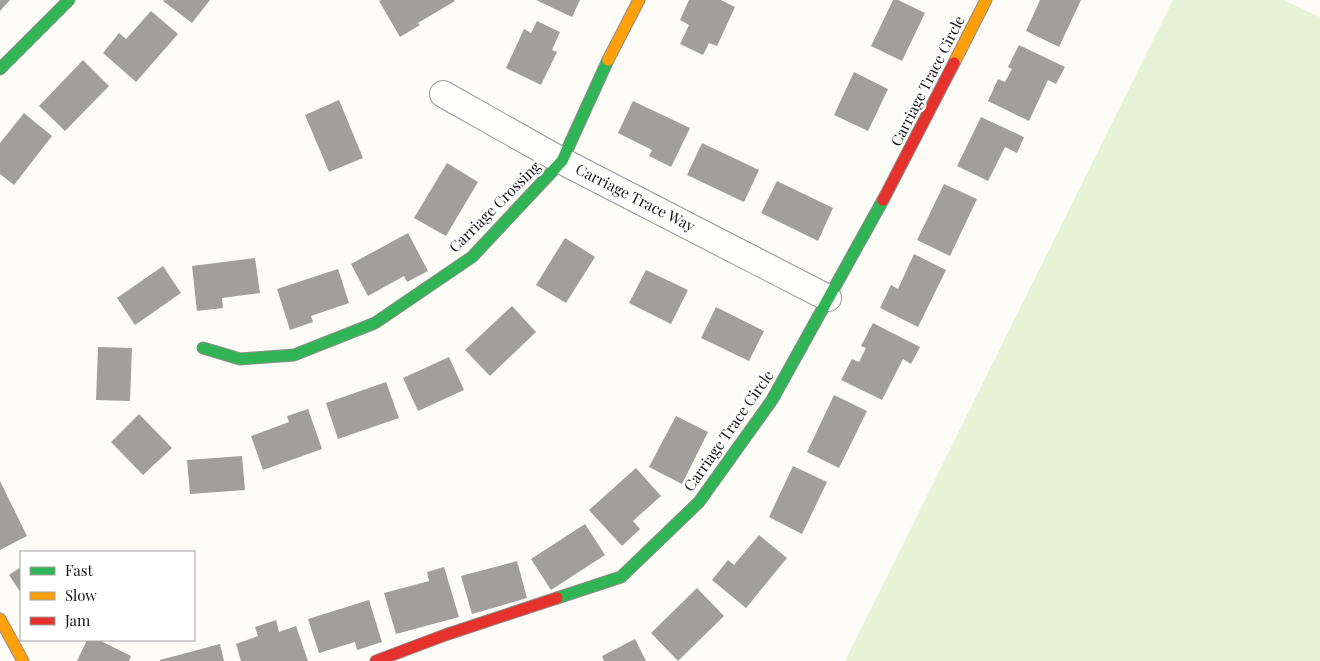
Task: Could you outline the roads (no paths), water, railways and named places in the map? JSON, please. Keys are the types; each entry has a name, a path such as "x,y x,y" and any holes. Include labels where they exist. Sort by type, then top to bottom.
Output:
{"street":[{"path":"0,69 69,0"},
{"name":"Carriage Crossing","path":"203,348 240,359 294,356 375,323 472,257 562,161 615,46 640,0"},
{"name":"Carriage Trace Circle","path":"376,661 445,635 621,578 699,502 772,400 899,171 986,0"},
{"name":"Carriage Trace Way","path":"444,94 562,161 828,298"},
{"path":"0,619 23,661"}]}
